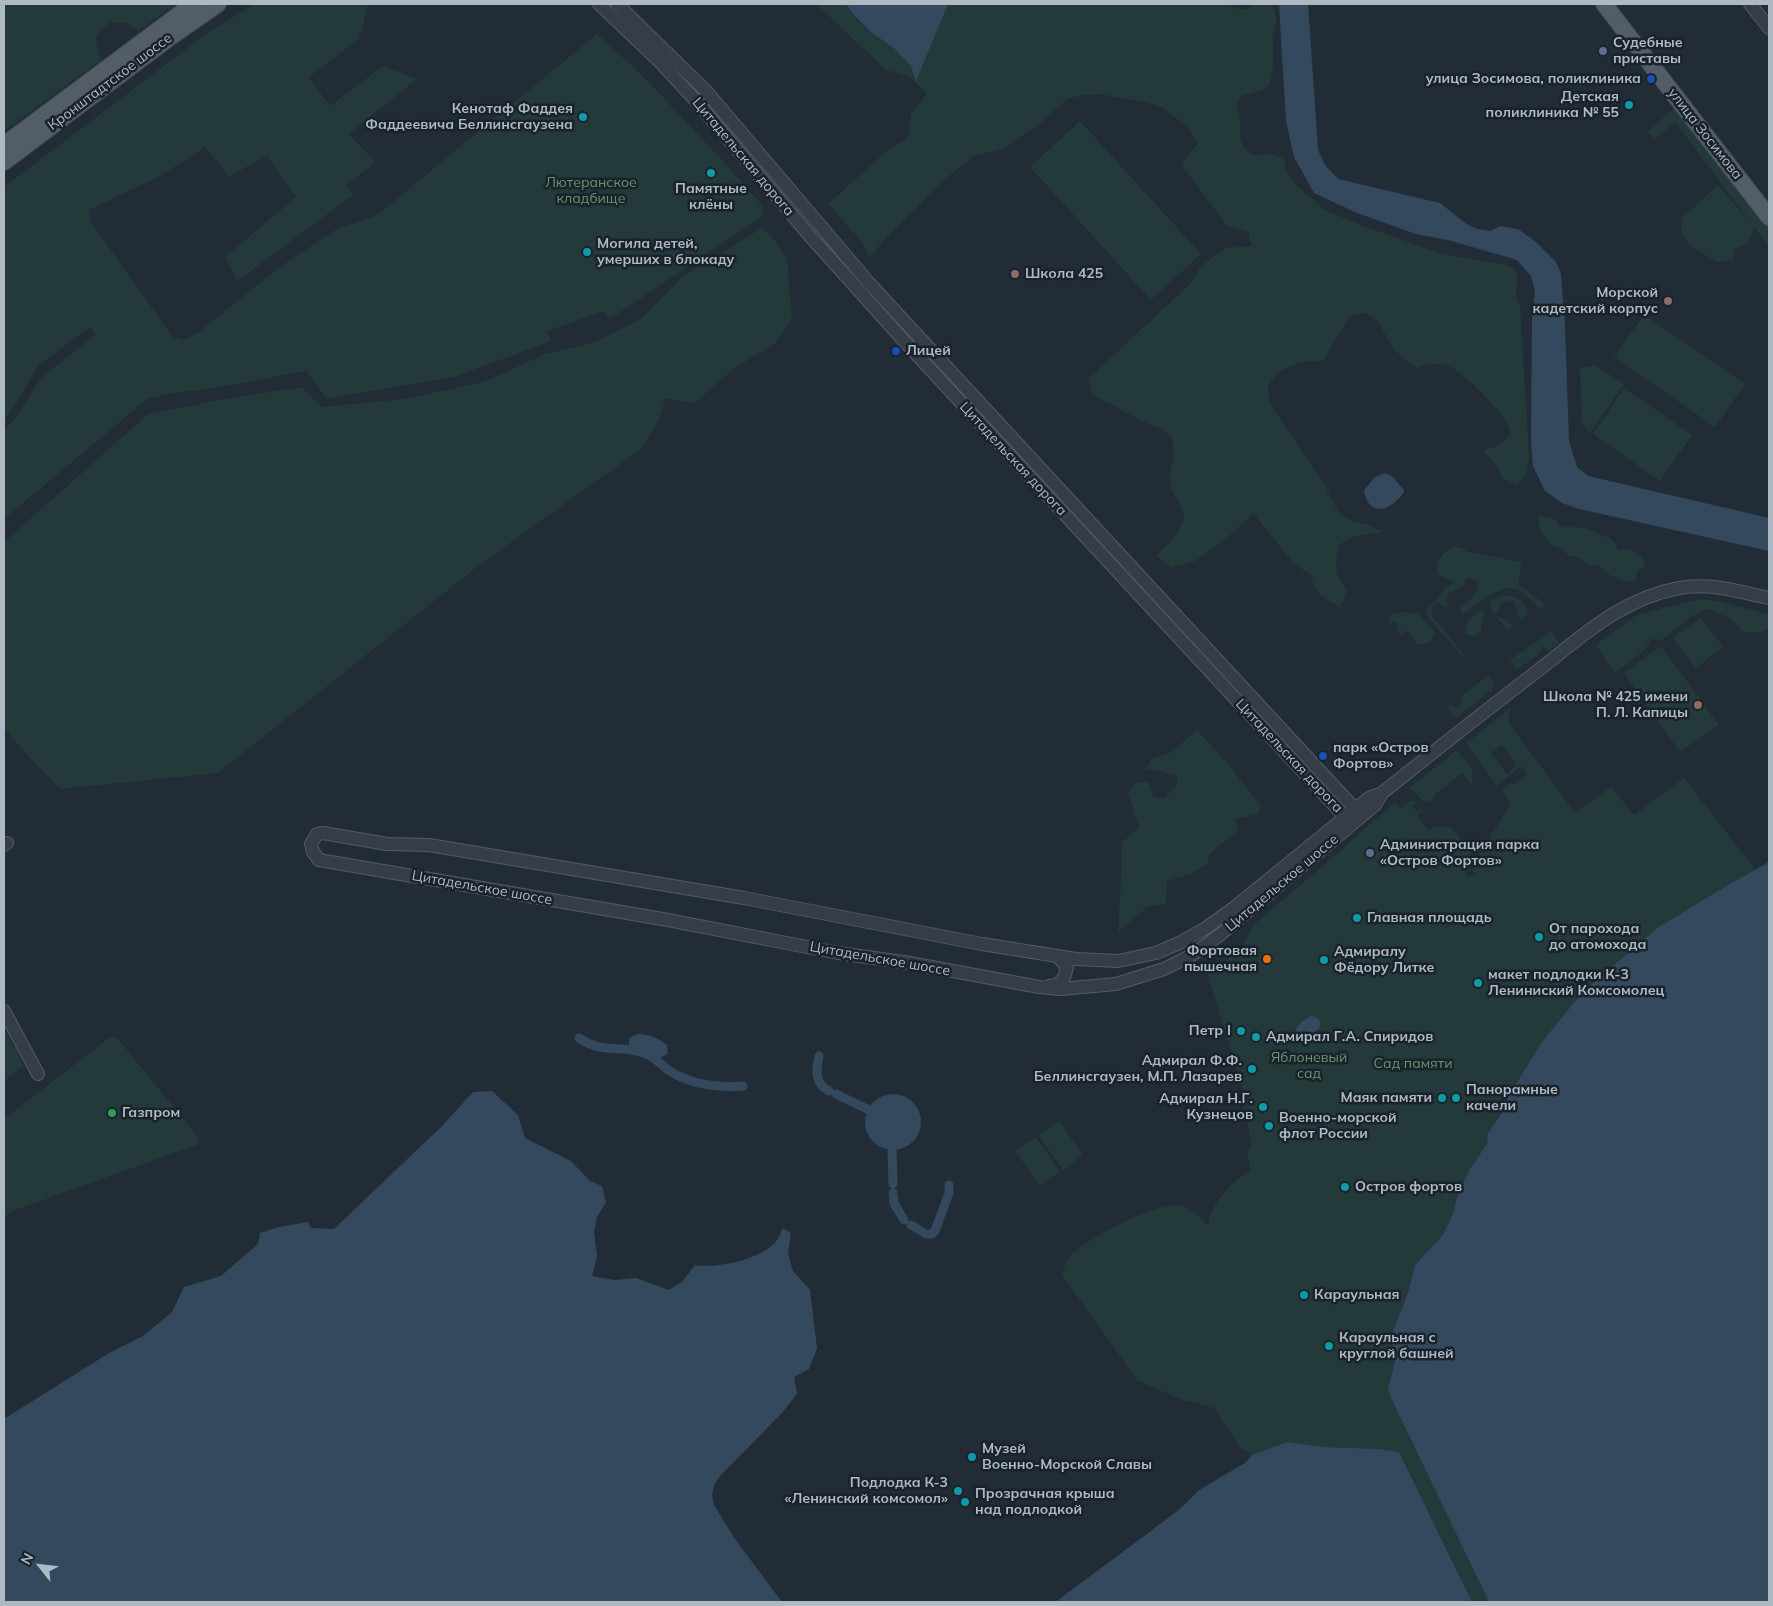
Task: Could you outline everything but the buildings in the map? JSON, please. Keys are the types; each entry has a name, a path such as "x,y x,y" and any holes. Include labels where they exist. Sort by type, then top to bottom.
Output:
{"main road":[{"name":"Кронштадтское шоссе","path":"4,145 193,4"},
{"name":"Кронштадтское шоссе","path":"4,162 169,38 218,4"},
{"name":"улица Зосимова","path":"1604,4 1769,216"}],"street":[{"name":"Цитадельская дорога","path":"599,4 660,62 696,101 738,148 804,228 906,343 1353,816"},
{"name":"Цитадельская дорога","path":"617,4 706,91 869,283 1353,816"},
{"path":"1750,4 1769,28"},
{"name":"Цитадельское шоссе","path":"1353,816 1235,907 1206,928 1180,943 1156,953 1118,960 1092,961 982,944 744,898 429,845 387,844 323,833 317,834 311,844 313,852 319,860 668,920 1039,987 1061,989 1116,984 1164,969 1192,955 1220,935 1353,816 1369,798 1382,793 1600,623 1627,605 1666,591 1691,586 1720,588 1769,598"},
{"path":"1039,987 1058,984 1067,973 1067,967 1057,956"},
{"path":"4,1011 38,1074"}],"green space":[{"path":"4,4 175,4 139,31 126,23 110,22 95,38 101,60 4,131"},
{"name":"Лютеранское кладбище","path":"255,4 368,4 359,39 309,77 330,106 383,66 417,79 349,134 375,162 346,186 353,195 237,281 225,257 296,197 267,156 229,176 205,147 160,176 89,210 90,221 173,337 185,340 200,331 281,266 335,230 377,215 597,34 645,78 724,162 764,207 761,213 763,216 610,319 604,311 547,331 552,341 453,377 327,399 306,371 147,399 4,519 4,429 15,419 41,378 96,334 90,327 38,366 4,422 4,187 209,32"},
{"path":"816,4 847,4 859,22 904,56 912,67 916,80 948,4 1229,4 1238,9 1245,9 1255,5 1272,4 1277,20 1273,35 1273,68 1270,84 1265,89 1242,96 1236,102 1240,118 1240,134 1245,149 1256,156 1267,153 1283,158 1287,173 1298,187 1325,210 1363,226 1443,254 1503,264 1511,267 1517,273 1516,298 1520,305 1529,456 1527,472 1517,485 1503,478 1495,463 1483,451 1499,445 1511,434 1501,414 1460,373 1442,364 1416,368 1394,350 1378,322 1366,313 1350,316 1323,361 1306,361 1291,366 1277,373 1268,386 1269,402 1324,484 1339,513 1352,521 1369,525 1383,532 1351,537 1338,546 1337,570 1340,580 1347,591 1340,607 1317,591 1310,574 1294,564 1253,513 1225,540 1195,561 1172,568 1156,555 1173,538 1185,518 1179,502 1171,489 1170,473 1174,456 1172,438 1160,428 1144,422 1093,395 1088,379 1191,283 1201,266 1226,248 1252,246 1248,232 1227,226 1182,166 1198,144 1187,126 1161,107 1146,102 1099,94 1067,99 1043,121 1005,148 974,156 949,176 891,233 869,258 861,241 828,204 888,150 908,136 912,112 922,102 926,92 908,76 886,70"},
{"path":"1675,107 1769,226 1769,246 1754,227 1748,243 1734,249 1733,261 1717,262 1691,246 1682,233 1681,219 1718,185 1753,226 1675,122 1655,139 1648,132"},
{"path":"1080,121 1201,254 1151,300 1030,167"},
{"path":"762,228 774,239 787,259 792,320 775,343 732,370 694,404 666,398 658,421 641,449 478,566 218,773 61,789 4,728 4,542 148,414 219,400 302,387 321,407 404,399 484,382 545,354 596,342 642,318 681,278"},
{"path":"1644,315 1745,384 1715,427 1614,357"},
{"path":"1595,365 1624,384 1590,433 1582,423 1580,368"},
{"path":"1624,388 1692,435 1660,481 1593,434"},
{"path":"1543,516 1556,520 1559,527 1587,528 1603,537 1607,536 1616,544 1616,548 1620,551 1631,550 1637,553 1645,561 1644,567 1637,571 1636,580 1625,581 1610,575 1598,565 1589,565 1575,556 1570,557 1560,547 1553,546 1544,536 1538,517"},
{"path":"1453,547 1461,548 1468,552 1522,562 1518,584 1545,604 1540,609 1520,591 1505,589 1497,591 1481,601 1462,616 1460,608 1479,589 1478,582 1467,577 1463,586 1448,595 1448,605 1446,607 1439,603 1432,607 1434,621 1437,621 1464,655 1428,617 1426,611 1447,587 1455,582 1438,574 1437,563 1445,552"},
{"path":"1501,596 1510,596 1518,599 1524,604 1529,613 1521,620 1512,599 1508,602 1500,603 1495,614 1513,626 1508,630 1492,612 1490,605 1493,600"},
{"path":"1701,599 1718,601 1769,614 1769,627 1764,631 1747,633 1740,630 1732,619 1708,609 1690,617 1662,640 1651,639 1645,650 1615,673 1596,645 1635,616"},
{"path":"1484,610 1481,631 1474,637 1466,634 1467,623"},
{"path":"1403,612 1418,614 1435,632 1433,638 1427,643 1417,644 1407,630 1402,636 1397,630 1399,627 1395,621 1391,624 1388,619 1392,614"},
{"path":"1701,617 1723,647 1696,668 1673,638"},
{"path":"1552,631 1559,643 1547,652 1544,647 1540,650 1541,652 1517,670 1510,660"},
{"path":"1661,646 1719,725 1680,752 1624,673"},
{"path":"1488,676 1495,684 1492,686 1493,689 1456,718 1447,708 1450,705 1456,707 1463,702 1461,696"},
{"name":"Остров фортов","path":"1512,707 1508,716 1509,723 1575,813 1611,787 1634,815 1684,778 1755,869 1657,928 1592,984 1572,1005 1541,1043 1504,1104 1503,1112 1488,1133 1487,1144 1469,1170 1443,1235 1415,1265 1408,1292 1390,1338 1396,1356 1388,1389 1489,1602 1472,1602 1399,1452 1380,1449 1323,1447 1287,1442 1252,1455 1240,1447 1214,1408 1183,1400 1138,1381 1062,1275 1069,1257 1074,1252 1109,1230 1141,1214 1170,1206 1180,1206 1196,1213 1208,1225 1218,1200 1230,1186 1251,1170 1247,1153 1252,1144 1241,1098 1243,1090 1207,972 1223,963 1244,945 1253,925 1395,802 1401,809 1413,799 1416,803 1412,806 1417,812 1420,809 1422,811 1417,816 1429,831 1434,827 1451,827 1471,853 1465,875 1476,876 1472,870 1475,861 1511,804 1502,791 1511,783 1515,784 1527,774 1521,766 1497,786 1466,743","holes":["1502,745 1517,765 1507,774 1491,753"]},
{"path":"1197,730 1230,766 1261,805 1258,814 1236,819 1238,831 1209,854 1207,864 1191,874 1167,881 1166,904 1147,907 1118,932 1122,842 1139,828 1128,792 1135,783 1148,781 1153,796 1163,799 1177,786 1177,776 1146,769 1152,758 1170,753"},
{"path":"1457,750 1472,769 1472,782 1470,783 1463,773 1435,794 1436,796 1428,802 1423,801 1410,787"},
{"path":"4,1028 24,1066 4,1081"},
{"path":"114,1036 198,1137 198,1142 196,1145 10,1212 4,1217 4,1119"},
{"path":"1059,1121 1083,1155 1063,1170 1038,1135"},
{"path":"1036,1137 1060,1172 1040,1186 1015,1151"}],"water":[{"path":"846,4 948,4 916,81 911,66 895,49 871,32 852,13"},
{"path":"1279,4 1308,4 1318,150 1325,165 1338,179 1440,203 1465,223 1477,229 1490,231 1500,226 1518,229 1536,242 1556,262 1561,274 1565,326 1569,441 1577,467 1588,476 1769,518 1769,551 1579,509 1562,503 1545,491 1533,466 1531,441 1532,318 1535,291 1531,276 1517,260 1448,240 1416,234 1357,213 1314,193 1294,157 1286,121"},
{"path":"1385,473 1392,476 1404,490 1401,497 1390,506 1380,509 1375,508 1368,502 1364,490 1375,477"},
{"path":"1769,862 1769,1602 1489,1602 1388,1389 1396,1356 1390,1338 1408,1293 1415,1265 1443,1235 1469,1170 1487,1144 1488,1133 1503,1112 1504,1104 1541,1043 1572,1005 1592,984 1657,928"},
{"path":"1311,1016 1316,1017 1320,1021 1320,1027 1312,1035 1300,1039 1296,1036 1295,1032 1297,1027"},
{"path":"640,1034 651,1036 667,1045 668,1053 660,1058 651,1058 635,1052 630,1047 629,1041 632,1037"},
{"path":"492,1091 518,1115 525,1138 571,1161 590,1181 602,1186 606,1202 597,1217 594,1232 597,1256 592,1276 614,1280 636,1278 669,1290 682,1282 695,1265 728,1264 752,1257 771,1246 778,1239 783,1228 791,1233 788,1254 793,1271 810,1290 817,1348 809,1369 794,1377 797,1394 781,1414 721,1475 714,1485 712,1495 714,1505 735,1539 782,1602 4,1602 4,1419 109,1353 143,1336 172,1312 184,1287 221,1276 258,1244 260,1233 279,1227 308,1222 311,1228 334,1229 442,1126 473,1092"},
{"path":"887,1094 899,1094 909,1098 917,1106 921,1122 917,1138 909,1146 899,1150 887,1150 877,1146 869,1138 865,1128 865,1116 869,1106 877,1098"},
{"path":"1287,1442 1323,1447 1380,1449 1399,1452 1472,1602 1055,1602 1180,1509 1199,1490 1245,1463 1252,1455"}],"pier":[{"path":"1149,1530 1151,1531 1055,1602 1052,1602"}],"waterway":[{"path":"579,1038 605,1048 637,1051 646,1054 668,1070 695,1082 713,1086 743,1086"},
{"path":"819,1056 817,1066 818,1080 829,1091"},
{"path":"836,1094 867,1109"},
{"path":"892,1150 893,1184"},
{"path":"911,1225 926,1234 932,1234 935,1231 949,1193 949,1185"},
{"path":"893,1193 894,1203 904,1220"}],"place":[{"name":"Судебные приставы","path":"1603,51"},
{"name":"улица Зосимова, поликлиника","path":"1651,79"},
{"name":"Детская поликлиника № 55","path":"1629,105"},
{"name":"Кенотаф Фаддея Фаддеевича Беллинсгаузена","path":"583,117"},
{"name":"Памятные клёны","path":"711,173"},
{"name":"Могила детей, умерших в блокаду","path":"587,252"},
{"name":"Школа 425","path":"1015,274"},
{"name":"Морской кадетский корпус","path":"1668,301"},
{"name":"Лицей","path":"896,351"},
{"name":"Школа № 425 имени П. Л. Капицы","path":"1698,705"},
{"name":"парк «Остров Фортов»","path":"1323,756"},
{"name":"Администрация парка «Остров Фортов»","path":"1370,853"},
{"name":"Главная площадь","path":"1357,918"},
{"name":"От парохода до атомохода","path":"1539,937"},
{"name":"Фортовая пышечная","path":"1267,959"},
{"name":"Адмиралу Фёдору Литке","path":"1324,960"},
{"name":"макет подлодки К-3 Лениниский Комсомолец","path":"1478,983"},
{"name":"Петр I","path":"1241,1031"},
{"name":"Адмирал Г.А. Спиридов","path":"1256,1037"},
{"name":"Адмирал Ф.Ф. Беллинсгаузен, М.П. Лазарев","path":"1252,1069"},
{"name":"Маяк памяти","path":"1442,1098"},
{"name":"Панорамные качели","path":"1456,1098"},
{"name":"Адмирал Н.Г. Кузнецов","path":"1263,1107"},
{"name":"Газпром","path":"112,1113"},
{"name":"Военно-морской флот России","path":"1269,1126"},
{"name":"Остров фортов","path":"1345,1187"},
{"name":"Караульная","path":"1304,1295"},
{"name":"Караульная с круглой башней","path":"1329,1346"},
{"name":"Музей Военно-Морской Славы","path":"972,1457"},
{"name":"Подлодка К-3 «Ленинский комсомол»","path":"958,1491"},
{"name":"Прозрачная крыша над подлодкой","path":"965,1502"}],"park label":[{"name":"Cад памяти","path":"1413,1064"},
{"name":"Яблоневый сад","path":"1309,1066"}]}
